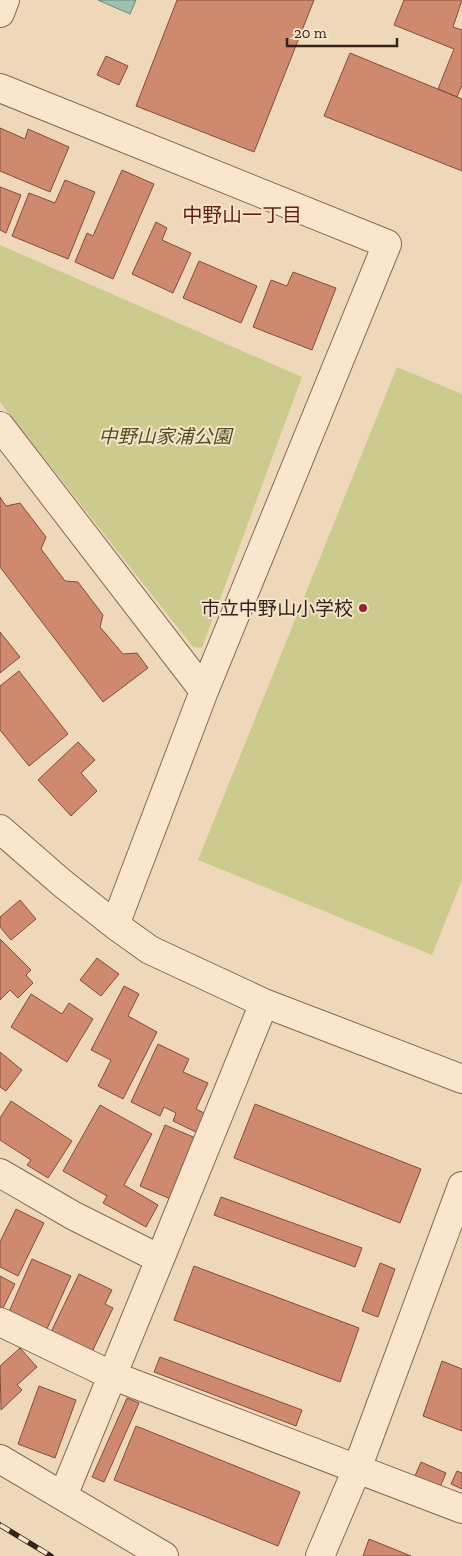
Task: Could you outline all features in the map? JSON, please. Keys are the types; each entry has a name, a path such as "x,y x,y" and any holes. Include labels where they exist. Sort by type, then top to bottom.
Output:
{"street":[{"path":"0,14 5,0"},
{"path":"0,88 387,244 204,691 115,925"},
{"path":"0,426 204,691"},
{"path":"0,829 62,883 150,950 264,1002 462,1079"},
{"path":"63,1496 264,1002"},
{"path":"0,1173 74,1216 160,1259"},
{"path":"320,1556 356,1469 462,1186"},
{"path":"0,1322 111,1375 462,1509"},
{"path":"0,1458 164,1556"}],"green space":[{"name":"中野山家浦公園","path":"0,245 302,377 202,648 193,647 0,402"},
{"path":"397,367 462,394 462,880 432,955 198,860"}],"shaded area":[{"path":"98,0 136,0 130,14"}],"building":[{"path":"177,0 314,0 254,152 136,106"},
{"path":"404,0 462,0 453,27 462,30 462,85 457,97 438,89 454,49 394,25"},
{"path":"350,53 462,99 462,171 324,116"},
{"path":"106,56 128,66 119,85 97,75"},
{"path":"0,128 25,139 28,129 69,147 50,192 0,171"},
{"path":"122,170 154,184 113,279 75,262 87,233 93,236"},
{"path":"65,180 95,192 68,259 12,236 29,193 55,203"},
{"path":"0,187 21,195 6,233 0,230"},
{"path":"156,222 167,228 162,240 191,253 173,293 132,274"},
{"path":"199,261 257,286 241,323 183,298"},
{"path":"293,272 336,288 312,350 253,327 271,280 287,286"},
{"path":"0,497 6,506 20,503 46,537 41,549 65,581 78,582 103,615 100,627 123,654 137,653 148,668 103,702 0,567"},
{"path":"0,632 20,657 0,673"},
{"path":"19,671 68,734 29,766 0,730 0,686"},
{"path":"78,742 95,760 81,773 97,791 71,816 38,780"},
{"path":"20,900 36,919 11,940 0,927 0,917"},
{"path":"0,939 31,970 26,975 33,983 18,998 10,990 0,1000"},
{"path":"97,958 119,974 101,996 80,980"},
{"path":"124,986 139,994 128,1016 157,1032 123,1099 98,1086 111,1060 91,1050"},
{"path":"31,994 62,1014 69,1003 93,1019 67,1062 11,1027"},
{"path":"158,1044 189,1059 183,1072 208,1083 196,1109 208,1115 200,1134 173,1121 176,1113 164,1107 160,1116 131,1102"},
{"path":"0,1052 22,1070 6,1091 0,1087"},
{"path":"11,1101 72,1141 48,1178 27,1165 31,1160 0,1140 0,1118"},
{"path":"255,1104 421,1169 400,1223 234,1158"},
{"path":"100,1105 152,1134 124,1185 158,1205 146,1227 103,1203 107,1196 63,1171"},
{"path":"165,1125 198,1139 173,1200 140,1186"},
{"path":"221,1197 362,1248 355,1267 214,1215"},
{"path":"16,1209 44,1223 18,1276 0,1267 0,1242"},
{"path":"32,1259 71,1276 46,1331 8,1314"},
{"path":"380,1263 395,1269 378,1317 362,1311"},
{"path":"194,1266 359,1328 340,1382 174,1320"},
{"path":"79,1274 112,1290 105,1304 113,1308 92,1352 51,1332"},
{"path":"0,1276 15,1284 2,1310 0,1309"},
{"path":"20,1348 37,1367 17,1385 22,1390 1,1410 0,1366"},
{"path":"160,1357 302,1410 296,1426 154,1372"},
{"path":"442,1361 462,1369 462,1431 423,1416"},
{"path":"39,1386 76,1400 55,1458 18,1444"},
{"path":"127,1398 139,1403 104,1482 92,1477"},
{"path":"136,1426 300,1492 278,1546 114,1480"},
{"path":"421,1462 446,1473 440,1487 415,1476"},
{"path":"457,1471 462,1473 462,1489 451,1484"},
{"path":"369,1539 411,1556 363,1556"}],"railway":[{"path":"0,1525 51,1556"}],"place":[{"name":"市立中野山小学校","path":"363,608"}],"district":[{"name":"中野山一丁目","path":"242,215"}]}
